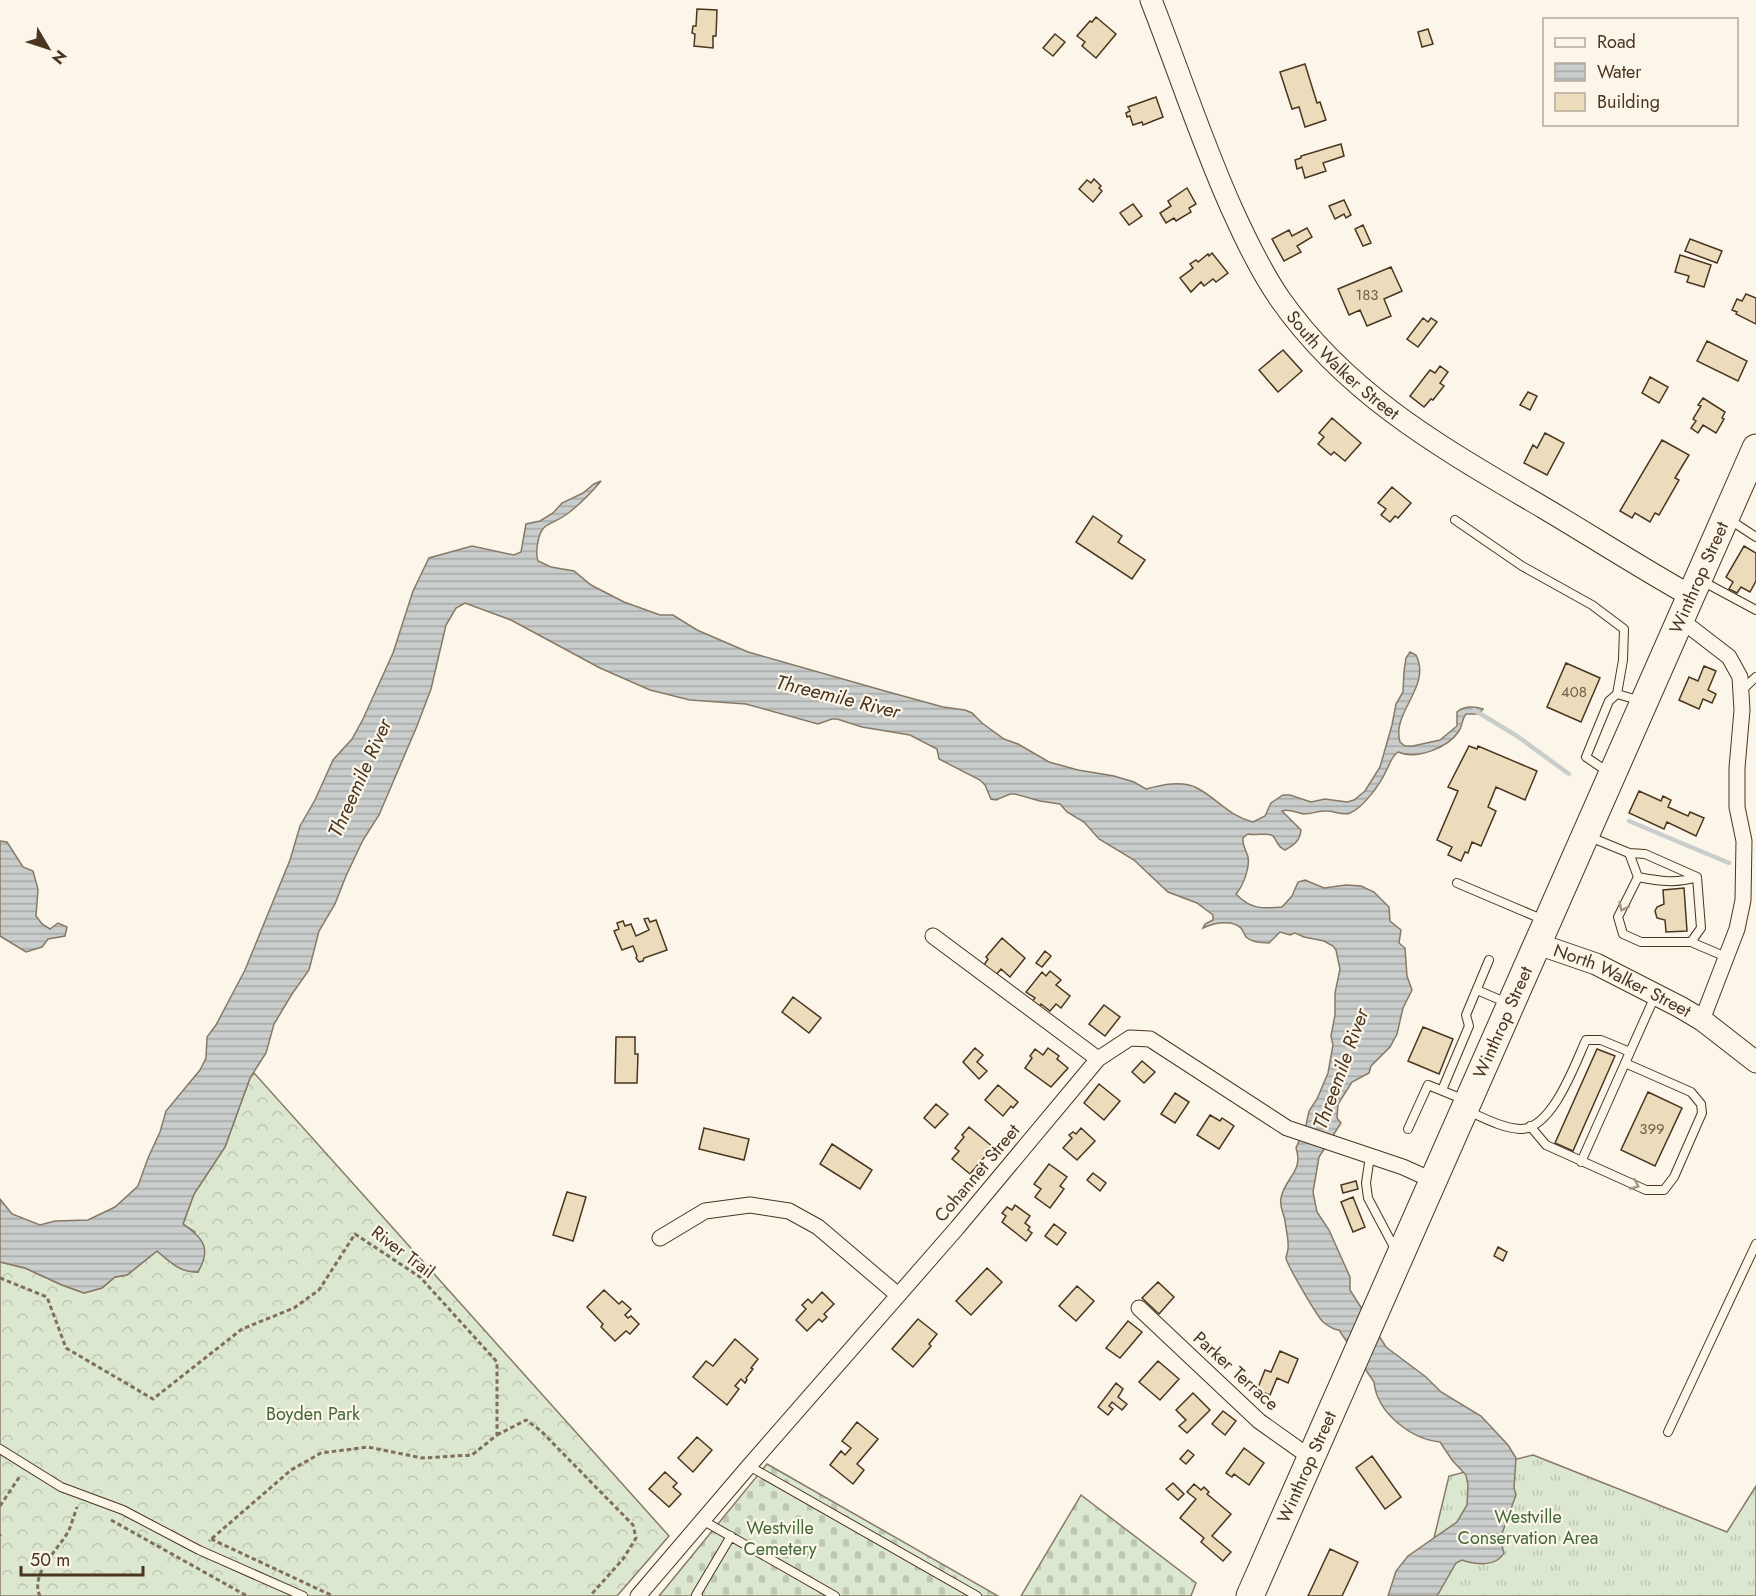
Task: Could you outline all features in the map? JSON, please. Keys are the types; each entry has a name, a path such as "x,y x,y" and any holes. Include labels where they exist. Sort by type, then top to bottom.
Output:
{"highway":[{"name":"Winthrop Street","path":"1250,1596 1756,448"}],"street":[{"name":"South Walker Street","path":"1151,0 1204,144 1260,267 1301,327 1326,355 1360,388 1398,418 1638,566 1695,588"},
{"name":"North Walker Street","path":"1681,620 1730,657 1740,677 1742,710 1737,768 1737,807 1744,841 1743,900 1737,928 1702,1020"},
{"name":"North Walker Street","path":"1543,933 1702,1020 1756,1062"},
{"path":"933,936 1098,1059"},
{"name":"Cohannet Street","path":"638,1596 1098,1059 1130,1038 1150,1039 1293,1131 1403,1167 1434,1181"},
{"path":"660,1238 705,1211 750,1204 789,1211 818,1227 898,1295"},
{"name":"Parker Terrace","path":"1139,1308 1259,1421 1311,1458"}],"lane":[{"path":"1726,517 1756,537"},
{"path":"1455,520 1522,566 1592,605 1624,629 1623,660 1617,694 1609,701 1586,757 1612,775"},
{"path":"1695,588 1756,610"},
{"path":"1741,691 1756,677"},
{"path":"1617,694 1644,702"},
{"path":"1586,836 1629,853 1645,854 1697,877"},
{"path":"1629,853 1638,877 1618,917 1623,934 1641,942 1691,942 1726,957"},
{"path":"1638,877 1664,882 1684,881 1697,877"},
{"path":"1691,942 1701,928 1697,877"},
{"path":"1457,883 1543,933"},
{"path":"1442,1090 1469,1026 1466,1015 1489,960"},
{"path":"1477,990 1512,1005"},
{"path":"1581,1162 1656,995"},
{"path":"1408,1129 1428,1084 1504,1125 1523,1129 1540,1123 1553,1106 1566,1086 1586,1040 1601,1040 1630,1052"},
{"path":"1530,1126 1546,1145 1581,1162 1646,1190 1664,1190 1674,1177 1702,1113 1701,1104 1691,1092 1625,1063"},
{"path":"1370,1156 1366,1183 1368,1198 1399,1259"},
{"path":"1668,1432 1756,1244"},
{"path":"0,1449 61,1487 123,1510 199,1550 303,1596"},
{"path":"749,1466 977,1596"},
{"path":"702,1520 835,1596"},
{"path":"698,1596 696,1595 731,1536"}],"path":[{"name":"River Trail","path":"0,1278 47,1297 66,1348 153,1399 242,1329 294,1308 319,1290 356,1234 420,1277 497,1362 497,1435"},
{"path":"199,1550 291,1470 321,1453 368,1447 422,1458 472,1455 497,1435 526,1420 541,1431 633,1525 636,1538 622,1559 590,1596"},
{"path":"0,1506 20,1476"},
{"path":"40,1596 37,1591 42,1568 69,1529 77,1507"},
{"path":"110,1519 247,1596"},
{"path":"211,1539 333,1596"}],"green space":[{"name":"Boyden Park","path":"254,1073 669,1536 617,1596 0,1596 0,1262 25,1268 84,1293 102,1288 115,1277 127,1275 157,1251 181,1269 198,1272 195,1232 183,1224 194,1194 225,1147 250,1078"},
{"name":"Westville Conservation Area","path":"1533,1455 1727,1532 1756,1486 1756,1596 1420,1596 1449,1476"},
{"name":"Westville Cemetery","path":"767,1464 998,1596 659,1596"},
{"path":"1081,1495 1196,1583 1191,1596 1021,1596"}],"water":[{"name":"Threemile River","path":"601,481 585,499 543,528 537,547 538,561 551,567 574,571 591,585 624,602 660,615 673,615 697,630 748,652 943,707 965,710 1004,739 1018,744 1049,762 1114,776 1134,782 1146,789 1185,784 1197,788 1229,811 1253,822 1265,816 1271,803 1283,795 1311,802 1325,799 1347,802 1354,800 1365,791 1380,767 1396,704 1403,692 1406,658 1410,652 1416,655 1420,667 1416,689 1401,720 1400,742 1405,746 1440,740 1457,726 1457,712 1469,707 1483,709 1479,714 1466,714 1459,731 1440,747 1414,754 1398,752 1392,758 1384,776 1371,795 1350,813 1324,811 1304,814 1290,810 1282,811 1301,830 1296,842 1285,850 1271,835 1248,834 1243,838 1248,857 1247,871 1236,894 1251,905 1275,908 1282,907 1292,896 1298,882 1305,880 1324,888 1346,885 1361,886 1374,892 1389,907 1390,921 1401,930 1399,943 1405,948 1407,976 1412,990 1403,1008 1397,1034 1390,1047 1371,1066 1369,1073 1352,1082 1338,1104 1337,1118 1341,1123 1319,1157 1313,1192 1317,1212 1329,1230 1350,1277 1350,1290 1386,1347 1426,1377 1441,1392 1481,1416 1508,1445 1516,1458 1514,1488 1516,1495 1500,1539 1504,1553 1500,1558 1485,1564 1462,1560 1456,1563 1437,1596 1388,1596 1396,1571 1408,1556 1457,1522 1467,1505 1466,1475 1440,1442 1418,1436 1407,1430 1389,1414 1382,1404 1374,1382 1339,1330 1329,1326 1320,1318 1286,1258 1288,1242 1281,1198 1296,1169 1298,1156 1296,1148 1306,1125 1309,1111 1328,1073 1333,1045 1331,1036 1340,969 1333,946 1324,941 1295,933 1290,935 1280,932 1269,943 1257,942 1246,937 1237,925 1228,923 1217,923 1203,928 1205,924 1213,920 1213,915 1197,903 1168,892 1134,860 1099,839 1084,822 1067,812 1060,804 1015,794 996,800 991,799 985,785 980,780 939,759 937,749 910,735 862,727 837,719 818,724 746,704 690,700 650,690 600,668 511,620 465,603 456,608 446,625 431,689 417,726 379,815 363,840 335,904 319,931 309,970 274,1024 266,1053 250,1078 225,1147 194,1194 183,1224 196,1234 205,1250 198,1272 181,1269 157,1251 127,1275 115,1277 102,1288 84,1293 25,1268 0,1262 0,1199 12,1214 40,1225 55,1221 88,1220 115,1207 138,1186 166,1111 200,1070 206,1058 207,1037 216,1025 245,970 290,860 300,826 333,760 352,739 363,719 393,653 413,591 429,558 472,546 514,555 521,552 526,524 540,521 553,513 562,503"},
{"path":"0,841 7,842 23,867 33,871 38,889 36,916 50,929 58,923 67,927 65,936 48,939 42,947 26,952 0,936"}],"building":[{"path":"697,9 717,10 713,48 694,46 695,34 692,33 693,26 696,26"},
{"path":"1096,17 1116,34 1096,58 1082,46 1085,42 1077,36"},
{"path":"1428,29 1433,44 1422,47 1418,32"},
{"path":"1055,34 1065,42 1053,56 1043,48"},
{"path":"1305,64 1317,103 1320,102 1326,120 1305,127 1299,107 1292,109 1280,72"},
{"path":"1156,97 1163,117 1143,125 1142,122 1133,125 1130,116 1127,117 1126,113 1130,111 1128,107"},
{"path":"1341,144 1344,156 1323,163 1326,171 1305,178 1302,167 1297,169 1295,160 1301,156"},
{"path":"1094,179 1101,186 1099,188 1102,191 1093,202 1079,189 1087,180 1091,183"},
{"path":"1187,188 1196,204 1189,208 1191,212 1176,221 1174,218 1166,223 1160,213 1171,206 1168,201"},
{"path":"1344,200 1351,215 1346,218 1344,214 1335,219 1329,206"},
{"path":"1133,204 1142,216 1129,225 1120,213"},
{"path":"1363,225 1371,243 1363,246 1355,229"},
{"path":"1307,228 1312,237 1297,246 1301,252 1284,261 1272,239 1289,230 1292,236"},
{"path":"1690,239 1722,251 1717,263 1685,251"},
{"path":"1212,253 1228,273 1216,282 1213,279 1204,286 1201,282 1191,292 1180,278 1193,268 1190,264"},
{"path":"1680,255 1711,265 1704,287 1687,282 1689,276 1675,272"},
{"path":"1391,267 1402,291 1384,299 1391,316 1367,326 1360,310 1349,315 1338,289"},
{"path":"1746,294 1756,298 1756,324 1732,310 1737,299 1742,301"},
{"path":"1423,318 1428,322 1431,318 1437,322 1418,347 1407,339"},
{"path":"1707,341 1747,361 1738,381 1697,361"},
{"path":"1283,350 1302,371 1278,392 1259,370"},
{"path":"1440,366 1448,372 1440,383 1444,386 1424,407 1410,396 1430,370 1435,373"},
{"path":"1650,377 1668,387 1659,403 1642,393"},
{"path":"1528,392 1537,396 1530,410 1520,405"},
{"path":"1703,398 1725,412 1722,418 1724,419 1716,433 1703,425 1698,433 1691,428 1696,421 1693,419 1701,406 1698,405"},
{"path":"1332,418 1361,443 1345,461 1334,452 1331,455 1318,444 1324,437 1319,433"},
{"path":"1545,433 1564,443 1547,475 1524,463 1533,445 1537,448"},
{"path":"1662,440 1689,455 1675,478 1679,480 1659,515 1655,513 1650,522 1635,513 1632,518 1620,511"},
{"path":"1392,487 1411,503 1398,518 1395,516 1390,522 1381,515 1386,509 1378,503"},
{"path":"1093,516 1122,536 1118,542 1145,560 1132,579 1076,542"},
{"path":"1744,546 1756,553 1756,581 1750,592 1741,587 1737,593 1729,589 1733,582 1726,577"},
{"path":"1566,663 1600,678 1581,722 1547,707"},
{"path":"1704,666 1716,671 1708,690 1716,694 1712,703 1703,699 1699,709 1679,700 1689,677 1698,681"},
{"path":"1469,746 1477,749 1478,746 1537,771 1525,800 1496,787 1488,807 1496,811 1481,846 1472,842 1468,853 1465,852 1461,861 1448,855 1452,847 1437,840 1458,791 1448,787"},
{"path":"1639,791 1661,801 1663,796 1671,800 1668,807 1688,816 1690,812 1704,818 1696,836 1667,822 1664,829 1629,813"},
{"path":"1684,888 1687,931 1666,932 1665,920 1657,918 1655,911 1657,907 1664,904 1663,890"},
{"path":"648,918 650,922 656,920 667,950 639,962 633,946 622,950 614,931 619,929 617,923 623,921 625,926 631,924 636,936 649,930 644,919"},
{"path":"1002,938 1025,958 1010,977 1001,969 996,975 984,965 988,959 986,957"},
{"path":"1045,951 1051,956 1042,967 1036,963"},
{"path":"1050,971 1061,980 1056,985 1070,996 1061,1008 1056,1004 1050,1011 1041,1004 1037,1009 1030,1004 1035,998 1026,992 1042,972 1046,976"},
{"path":"793,997 821,1018 809,1033 782,1012"},
{"path":"1104,1005 1120,1017 1105,1036 1089,1024"},
{"path":"1423,1027 1453,1039 1439,1074 1408,1061"},
{"path":"616,1037 635,1037 635,1054 638,1054 637,1083 615,1083"},
{"path":"975,1048 983,1055 977,1062 987,1071 979,1079 963,1062"},
{"path":"1048,1048 1059,1056 1057,1059 1068,1068 1051,1087 1025,1068 1035,1049 1043,1055"},
{"path":"1597,1049 1615,1056 1573,1151 1555,1143"},
{"path":"1142,1061 1155,1072 1144,1083 1132,1072"},
{"path":"1099,1084 1120,1101 1104,1120 1084,1103"},
{"path":"998,1085 1018,1102 1013,1108 1011,1106 1003,1116 985,1100"},
{"path":"1648,1092 1682,1108 1655,1166 1621,1150"},
{"path":"1175,1093 1189,1102 1175,1123 1161,1114"},
{"path":"936,1104 948,1114 935,1128 924,1118"},
{"path":"1210,1115 1220,1121 1222,1118 1234,1126 1219,1149 1197,1135"},
{"path":"969,1127 993,1147 970,1174 952,1159 959,1151 955,1148"},
{"path":"704,1128 749,1139 744,1160 699,1149"},
{"path":"1081,1128 1095,1141 1077,1160 1063,1148 1072,1138 1069,1135 1073,1132 1076,1134"},
{"path":"832,1144 872,1170 860,1189 820,1164"},
{"path":"1049,1164 1067,1177 1060,1186 1064,1189 1050,1208 1035,1197 1041,1189 1034,1184"},
{"path":"1093,1173 1106,1183 1100,1191 1087,1180"},
{"path":"1356,1181 1358,1189 1343,1193 1341,1185"},
{"path":"567,1192 586,1197 573,1241 553,1235"},
{"path":"1353,1197 1365,1227 1353,1232 1341,1202"},
{"path":"1015,1205 1030,1216 1025,1223 1030,1227 1028,1230 1032,1233 1026,1241 1002,1222 1006,1216 1002,1213 1007,1207 1012,1210"},
{"path":"1054,1224 1066,1233 1057,1245 1045,1236"},
{"path":"1498,1247 1507,1252 1503,1261 1494,1256"},
{"path":"987,1268 1002,1282 971,1315 956,1301"},
{"path":"1158,1282 1174,1297 1159,1314 1142,1298"},
{"path":"1077,1286 1094,1301 1076,1321 1059,1306"},
{"path":"604,1290 619,1304 622,1301 631,1309 625,1315 628,1318 631,1316 639,1324 630,1334 626,1331 615,1341 601,1327 603,1324 587,1307"},
{"path":"822,1292 834,1304 824,1314 827,1317 822,1322 819,1319 807,1331 796,1320 806,1309 802,1305 808,1299 812,1303"},
{"path":"918,1319 937,1334 929,1344 931,1346 913,1367 892,1349"},
{"path":"1128,1321 1142,1332 1120,1358 1106,1348"},
{"path":"735,1339 758,1359 751,1368 753,1369 745,1383 741,1379 735,1386 739,1389 727,1405 693,1377 706,1361 713,1366"},
{"path":"1280,1351 1298,1359 1288,1383 1277,1378 1270,1395 1257,1390 1265,1370 1271,1372"},
{"path":"1158,1361 1179,1379 1160,1400 1139,1382"},
{"path":"1116,1383 1123,1389 1118,1397 1127,1404 1122,1410 1112,1402 1109,1406 1113,1409 1108,1415 1098,1407"},
{"path":"1193,1393 1210,1410 1187,1433 1179,1426 1186,1420 1176,1410"},
{"path":"1223,1411 1236,1421 1225,1435 1212,1424"},
{"path":"857,1422 878,1439 857,1464 864,1470 853,1484 830,1465 841,1451 845,1455 851,1448 842,1441"},
{"path":"697,1437 712,1450 693,1472 678,1458"},
{"path":"1244,1448 1264,1463 1249,1485 1234,1474 1232,1477 1226,1473"},
{"path":"1188,1450 1194,1455 1186,1464 1180,1459"},
{"path":"1372,1456 1401,1497 1385,1509 1356,1468"},
{"path":"665,1472 677,1483 673,1487 681,1494 669,1507 649,1489"},
{"path":"1173,1483 1184,1494 1178,1500 1166,1489"},
{"path":"1194,1484 1201,1490 1204,1487 1209,1492 1207,1494 1231,1514 1212,1536 1231,1552 1223,1561 1201,1542 1204,1538 1180,1518 1196,1499 1187,1492"},
{"path":"1330,1549 1358,1562 1342,1596 1308,1596"}],"waterway":[{"path":"1474,710 1517,736 1569,774"},
{"path":"1629,821 1729,863"}]}
